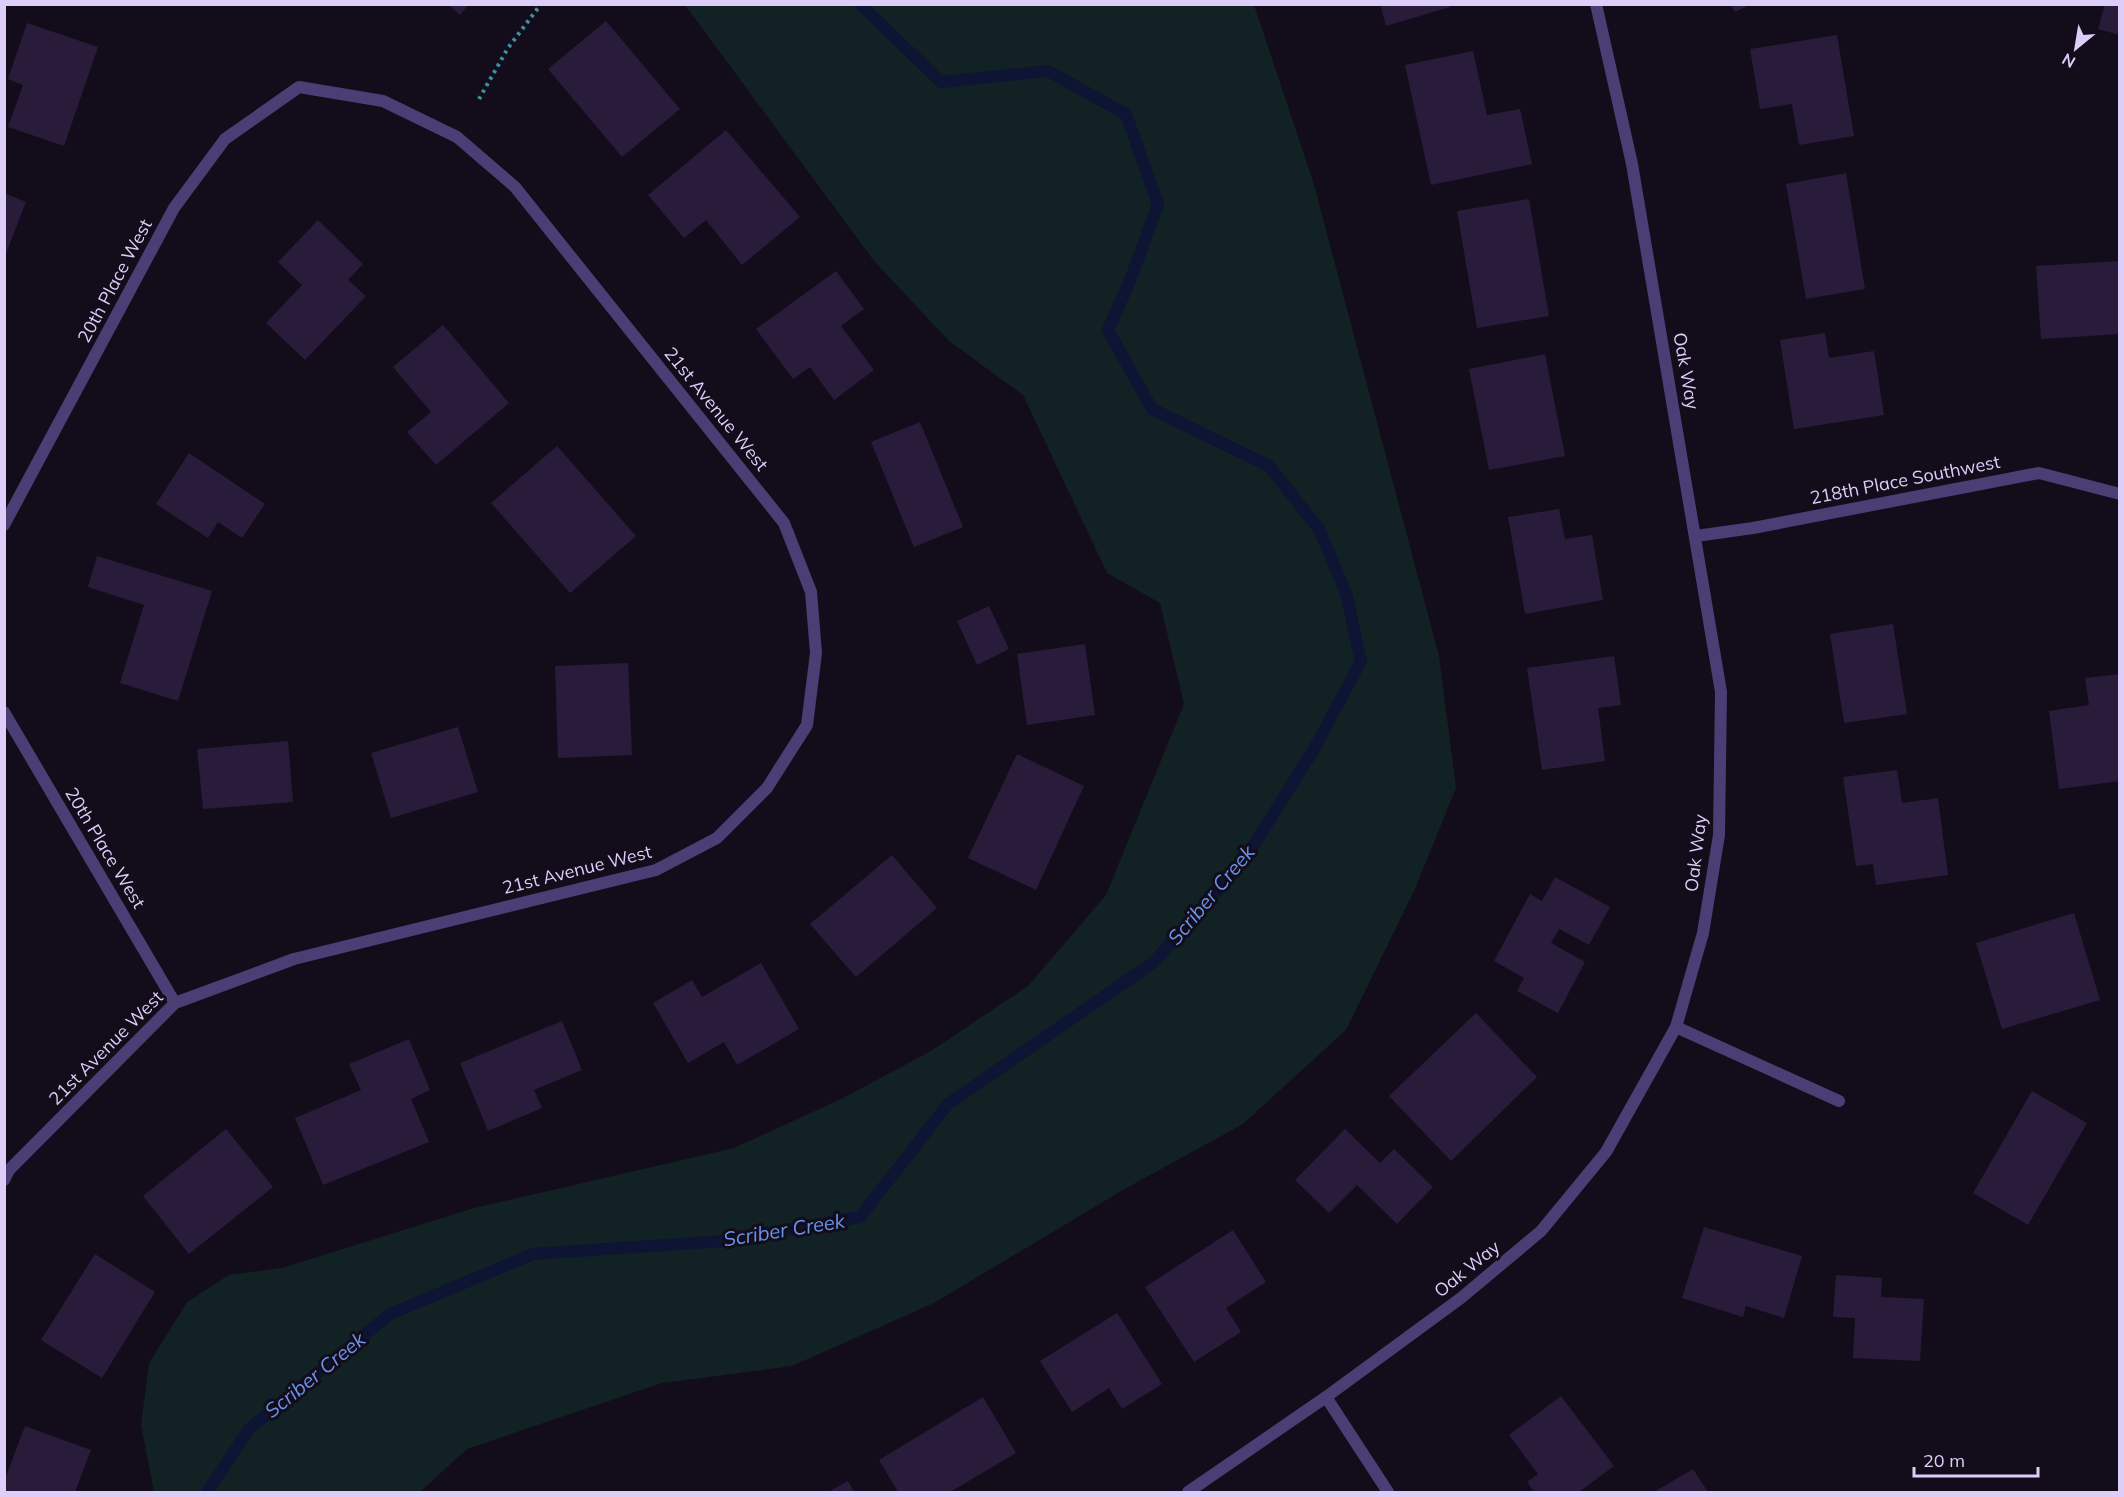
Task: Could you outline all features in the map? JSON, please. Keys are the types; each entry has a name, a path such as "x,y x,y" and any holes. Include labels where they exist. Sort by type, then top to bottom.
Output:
{"street":[{"name":"Oak Way","path":"1188,1492 1326,1397 1461,1298 1541,1231 1606,1152 1676,1027 1703,933 1719,835 1721,692 1632,164 1596,4"},
{"name":"20th Place West","path":"4,525 174,208 225,139 299,87"},
{"name":"21st Avenue West","path":"4,1180 9,1170 175,1003 294,959 656,870 717,838 767,788 807,725 816,653 811,592 784,523 769,504 515,187 457,137 383,101 299,87"},
{"name":"218th Place Southwest","path":"1696,536 1753,528 2039,473 2120,494"},
{"name":"20th Place West","path":"4,712 175,1003"},
{"path":"1676,1027 1839,1101"},
{"path":"1326,1397 1388,1492"}],"path":[{"path":"479,99 508,48 541,4"}],"shaded area":[{"path":"685,5 1254,5 1313,181 1439,656 1456,788 1415,889 1346,1030 1243,1124 1121,1191 934,1303 792,1366 662,1383 467,1449 420,1492 154,1492 141,1425 149,1363 187,1302 229,1275 282,1268 474,1208 734,1148 843,1098 931,1051 1028,986 1106,895 1184,704 1160,603 1107,573 1023,395 949,341 874,261"}],"building":[{"path":"448,4 469,4 460,15"},
{"path":"1380,4 1449,4 1450,7 1386,26"},
{"path":"1731,4 1752,4 1735,12"},
{"path":"2105,4 2120,4 2120,35 2098,29"},
{"path":"606,21 680,109 622,157 548,69"},
{"path":"27,23 98,47 64,146 8,127 23,85 8,79"},
{"path":"1837,35 1854,136 1799,145 1792,104 1760,109 1750,49"},
{"path":"1473,51 1487,115 1520,109 1532,164 1431,185 1405,65"},
{"path":"726,130 800,217 742,265 706,220 684,238 648,195"},
{"path":"1846,173 1865,289 1806,299 1786,184"},
{"path":"4,193 26,202 5,256 4,256"},
{"path":"1529,199 1549,316 1477,328 1457,211"},
{"path":"318,220 363,264 348,280 366,296 305,360 266,323 302,285 278,262"},
{"path":"2120,261 2120,334 2041,339 2036,266"},
{"path":"836,271 864,309 841,326 874,370 834,400 810,367 793,379 756,329"},
{"path":"443,325 509,403 436,465 407,432 431,412 393,367"},
{"path":"1825,333 1829,358 1874,351 1884,415 1794,429 1780,340"},
{"path":"1545,354 1565,456 1489,470 1469,369"},
{"path":"920,422 963,527 914,547 871,442"},
{"path":"557,446 636,536 570,593 491,503"},
{"path":"189,453 265,504 242,538 218,522 208,538 156,504"},
{"path":"1559,509 1565,539 1592,535 1603,600 1525,614 1508,517"},
{"path":"97,556 212,591 178,701 120,683 144,605 88,587"},
{"path":"989,606 1009,649 977,665 957,621"},
{"path":"1893,624 1907,714 1844,723 1830,634"},
{"path":"1085,644 1095,715 1027,725 1017,654"},
{"path":"1614,656 1621,705 1598,708 1605,761 1542,770 1527,668"},
{"path":"628,663 632,755 558,758 555,666"},
{"path":"2120,674 2120,781 2059,789 2049,711 2089,705 2085,678"},
{"path":"458,727 478,792 391,818 371,753"},
{"path":"288,741 293,802 203,809 197,749"},
{"path":"1017,754 1084,786 1036,890 968,858"},
{"path":"1897,770 1902,803 1938,798 1948,875 1876,885 1873,864 1856,866 1843,777"},
{"path":"892,855 937,908 856,977 810,924"},
{"path":"1555,877 1610,907 1589,945 1559,929 1551,943 1585,962 1558,1013 1517,991 1524,978 1494,961 1530,894 1542,901"},
{"path":"2074,913 2100,1000 2002,1029 1976,943"},
{"path":"761,963 799,1029 737,1065 724,1042 688,1063 653,1003 692,980 702,997"},
{"path":"1476,1013 1537,1077 1451,1161 1389,1096"},
{"path":"562,1021 582,1070 534,1090 542,1108 488,1131 460,1063"},
{"path":"409,1039 430,1090 411,1099 429,1142 323,1185 295,1118 361,1090 349,1064"},
{"path":"2032,1091 2087,1123 2028,1225 1973,1193"},
{"path":"226,1129 273,1187 189,1254 143,1196"},
{"path":"1345,1129 1380,1163 1394,1149 1433,1187 1397,1224 1357,1185 1329,1213 1295,1180"},
{"path":"1704,1227 1802,1256 1784,1318 1746,1306 1743,1317 1682,1298"},
{"path":"1233,1230 1266,1282 1226,1308 1241,1332 1194,1362 1145,1287"},
{"path":"95,1254 155,1292 102,1378 41,1340"},
{"path":"1836,1275 1882,1278 1881,1297 1924,1299 1920,1361 1853,1358 1855,1318 1833,1317"},
{"path":"1117,1313 1162,1384 1122,1409 1109,1388 1072,1412 1040,1361"},
{"path":"1561,1396 1614,1466 1579,1492 1534,1492 1527,1482 1538,1474 1509,1435"},
{"path":"983,1397 1016,1453 950,1492 898,1492 879,1460"},
{"path":"25,1426 91,1450 75,1492 4,1492 4,1482"},
{"path":"1693,1469 1708,1492 1654,1492"},
{"path":"848,1481 854,1492 828,1492"}],"waterway":[{"name":"Scriber Creek","path":"207,1492 249,1429 390,1314 533,1254 724,1241 860,1217 948,1104 1154,962 1245,859 1314,749 1361,661 1346,593 1319,529 1269,466 1152,409 1108,330 1131,278 1158,204 1126,114 1048,71 941,82 860,4"}]}
